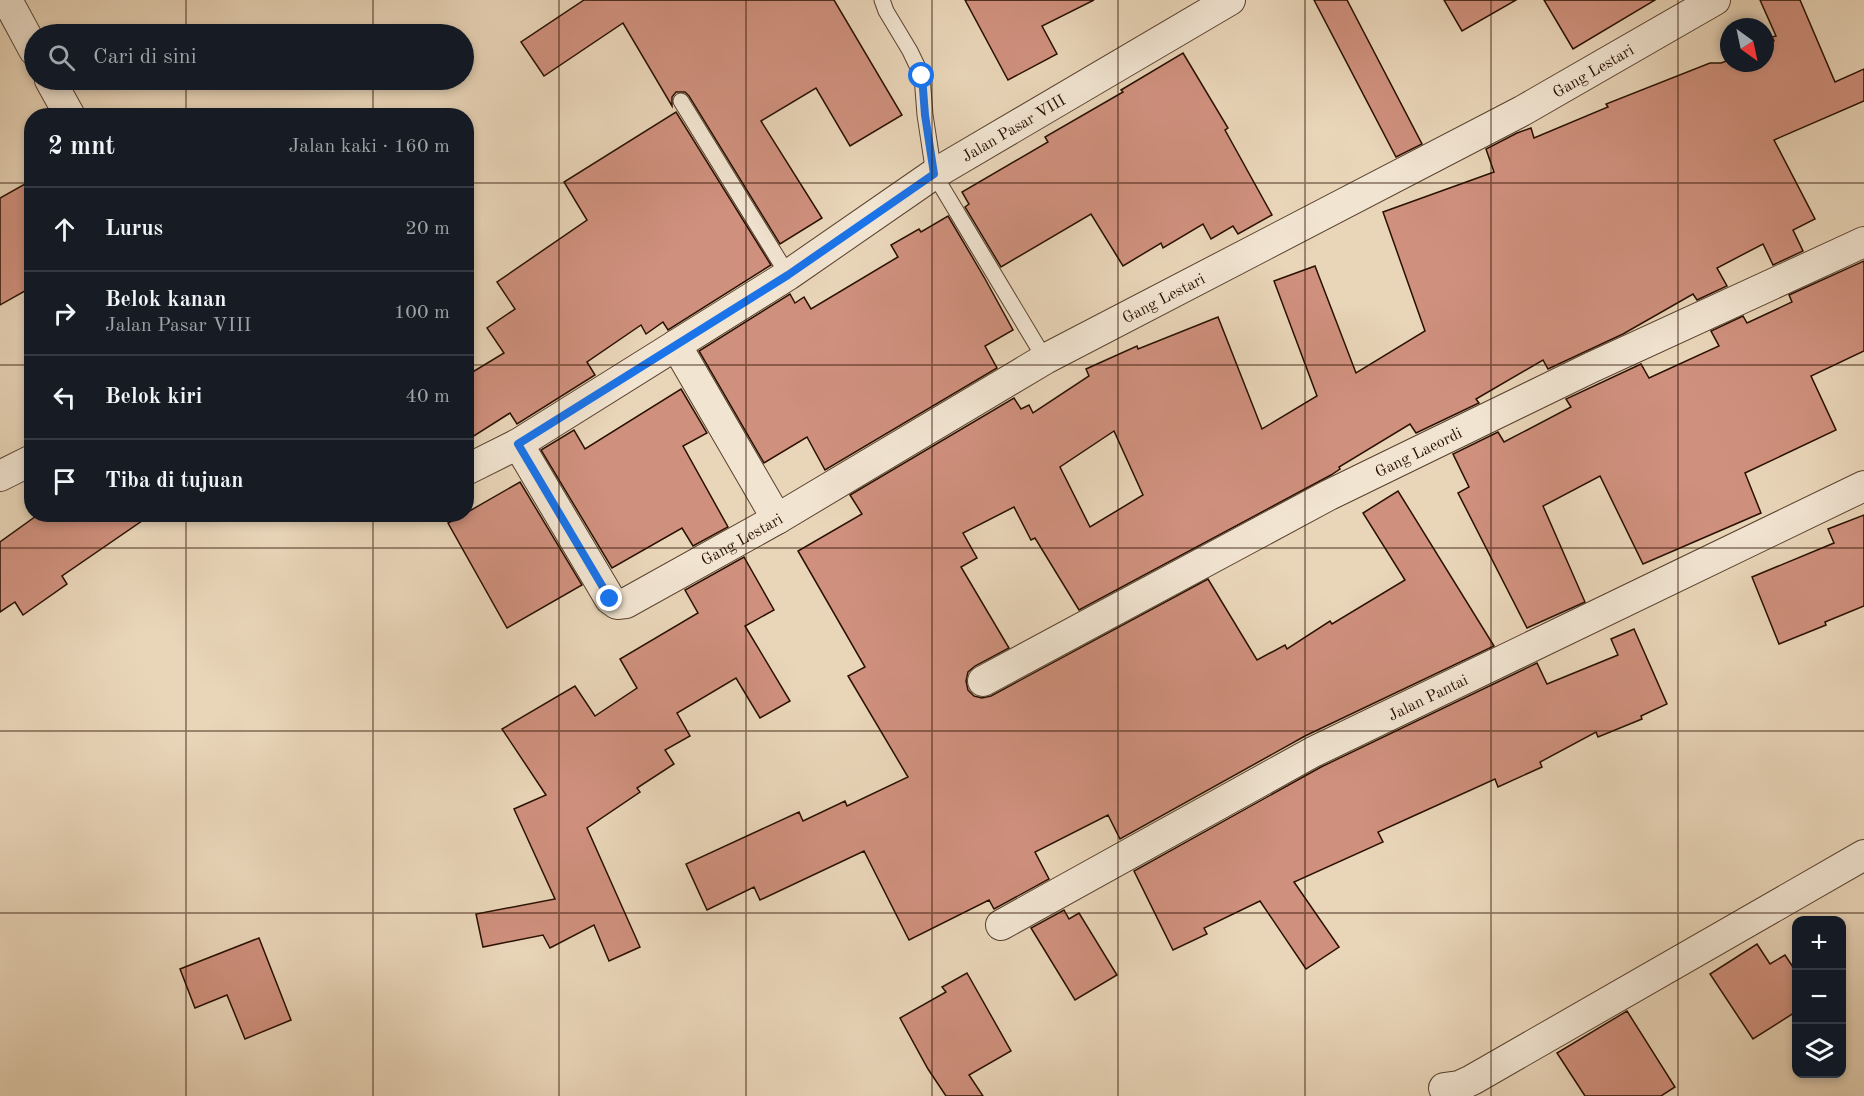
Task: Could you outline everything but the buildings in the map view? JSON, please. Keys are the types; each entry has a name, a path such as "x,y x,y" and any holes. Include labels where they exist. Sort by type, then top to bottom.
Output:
{"street":[{"path":"7,0 24,31"},
{"name":"Jalan Pasar VIII","path":"474,466 518,444 788,275 934,174 1230,0"},
{"name":"Gang Lestari","path":"518,444 610,599 617,604 626,603 777,519 1045,359 1522,111 1715,0"},
{"path":"56,90 66,108"},
{"name":"Gang Laeordi","path":"983,681 1329,495 1590,368 1864,242"},
{"path":"676,345 777,519"},
{"path":"0,476 24,464"},
{"name":"Jalan Pantai","path":"1001,925 1313,752 1864,486"},
{"path":"1444,1088 1459,1086 1472,1080 1864,855"}],"lane":[{"path":"882,0 922,76 934,174 1045,359"},
{"path":"681,101 788,275"}],"route":[{"path":"610,599 518,444 788,275 934,174 922,76"}]}
